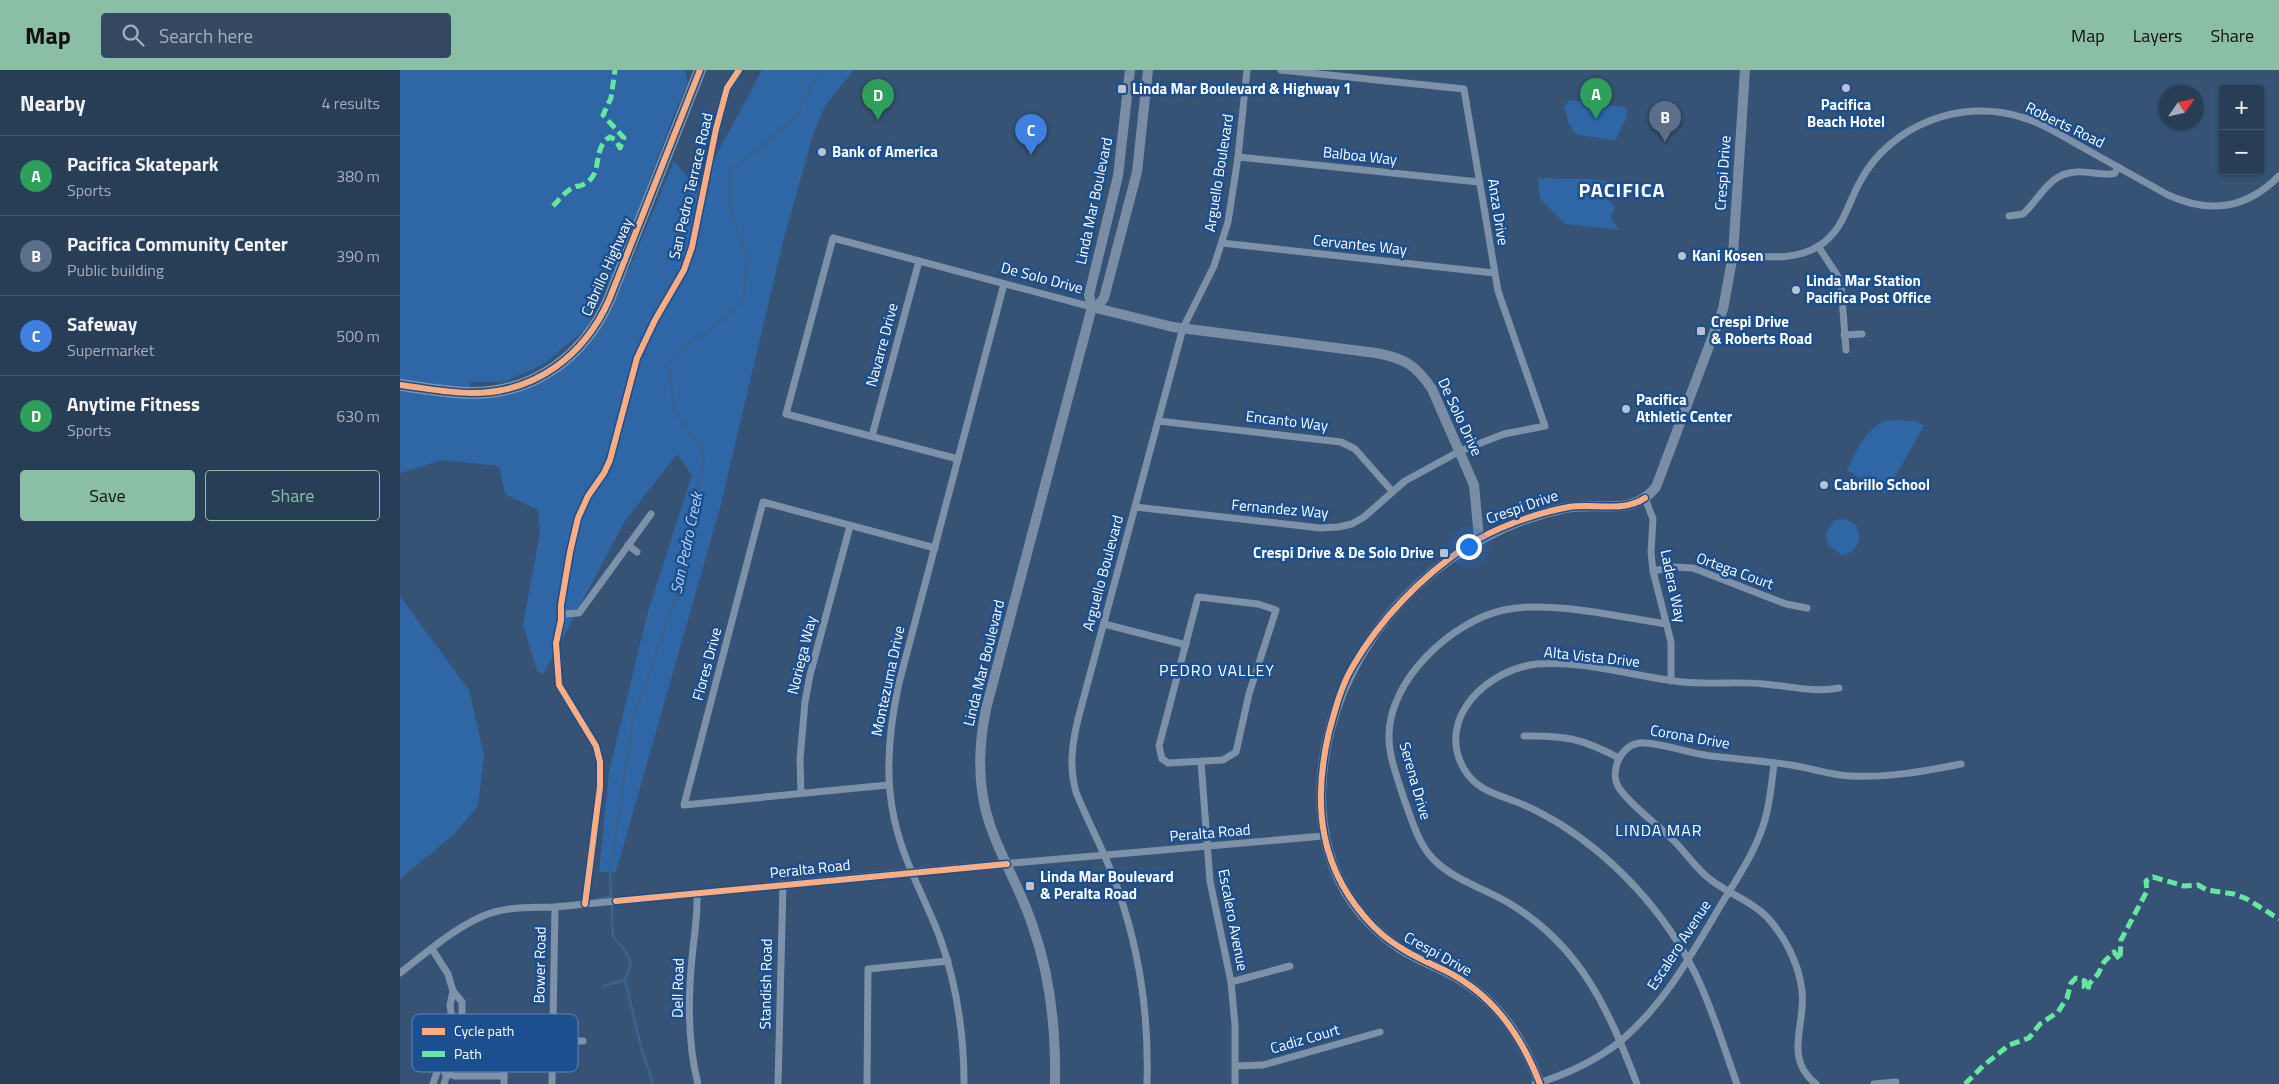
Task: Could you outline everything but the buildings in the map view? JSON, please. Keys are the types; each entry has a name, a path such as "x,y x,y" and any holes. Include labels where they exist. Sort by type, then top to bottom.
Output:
{"highway":[{"name":"Cabrillo Highway","path":"400,385 465,393 504,390 522,386 544,376 562,364 576,351 593,330 609,300 700,70"}],"street":[{"name":"Linda Mar Boulevard","path":"1055,1084 1054,1024 1044,966 1028,911 990,825 982,794 979,759 982,726 1092,307 1089,294 1118,176 1130,70"},
{"name":"Linda Mar Boulevard","path":"1092,307 1099,304 1104,298 1135,181 1148,70"},
{"name":"Arguello Boulevard","path":"1147,1084 1146,1024 1138,965 1124,907 1105,856 1076,792 1071,764 1074,735 1183,328 1205,287 1222,243 1232,202 1247,70"},
{"name":"Anza Drive","path":"1281,70 1464,89 1494,273 1504,313 1545,426 1504,434 1460,450"},
{"name":"Crespi Drive","path":"1538,1083 1516,1033 1492,1004 1461,980 1399,948 1364,917 1338,878 1324,836 1320,806 1323,760 1334,713 1352,668 1383,624 1410,593 1441,565 1480,538 1504,527 1554,510 1582,506 1626,507 1646,498 1660,480 1723,309 1731,274 1745,70"},
{"name":"Roberts Road","path":"1733,255 1789,257 1818,246 1841,225 1861,180 1884,150 1915,128 1951,114 1986,111 2020,116 2047,128 2180,200 2202,206 2227,205 2251,198 2279,176"},
{"name":"Balboa Way","path":"1238,157 1479,182"},
{"path":"2009,216 2022,214 2046,187 2063,175 2080,171 2113,174 2118,167"},
{"name":"De Solo Drive","path":"958,459 786,414 833,238 1156,324 1397,357 1412,365 1425,378 1460,450 1474,485 1480,538"},
{"name":"Cervantes Way","path":"1222,243 1494,273"},
{"path":"1818,246 1841,284 1846,350"},
{"name":"Navarre Drive","path":"872,436 919,261"},
{"name":"Montezuma Drive","path":"964,1084 963,1037 960,1010 948,961 910,872 897,832 888,785 889,738 893,710 1004,284"},
{"path":"1844,335 1862,334"},
{"name":"Encanto Way","path":"1158,420 1341,442 1355,449 1392,491"},
{"name":"Fernandez Way","path":"1135,507 1320,528 1338,527 1352,524 1364,517 1392,491 1421,470 1460,450"},
{"name":"Ladera Way","path":"1646,498 1653,519 1651,552 1653,571 1672,650 1671,680"},
{"name":"Flores Drive","path":"888,785 684,805 763,502 935,548"},
{"path":"585,904 600,787 600,762 593,739 559,685 556,643 562,620 566,613 579,613 651,514"},
{"name":"Noriega Way","path":"801,794 800,759 805,702 810,675 850,526"},
{"path":"628,545 637,552"},
{"name":"Ortega Court","path":"1653,571 1674,567 1693,568 1786,604 1807,608"},
{"path":"1198,597 1258,604 1276,610 1249,694 1236,752 1223,760 1201,762 1168,763 1162,759 1159,752 1198,597"},
{"name":"Serena Drive","path":"1637,1084 1607,1010 1590,981 1556,940 1513,905 1454,876 1428,854 1413,826 1393,762 1388,737 1389,725 1402,690 1432,651 1460,628 1487,615 1518,608 1542,606 1666,624"},
{"path":"1104,624 1186,645"},
{"name":"Alta Vista Drive","path":"1737,1084 1706,998 1688,960 1669,930 1634,886 1592,847 1543,814 1489,792 1471,779 1460,760 1456,739 1459,719 1469,700 1486,684 1516,668 1538,664 1565,664 1705,684 1759,683 1814,690 1839,688"},
{"path":"1524,736 1569,737 1592,744 1619,758 1615,773 1616,781 1625,795 1674,841 1704,874 1749,902 1767,917 1781,936 1792,957 1800,980 1803,1001 1797,1052 1804,1072 1816,1084"},
{"name":"Corona Drive","path":"1619,758 1631,746 1647,743 1695,754 1774,763 1833,774 1864,777 1962,764"},
{"name":"Escalero Avenue","path":"1201,762 1209,847 1210,881 1231,982 1236,1084"},
{"name":"Escalero Avenue","path":"1538,1083 1576,1067 1620,1041 1654,1008 1688,960 1754,849 1764,823 1774,763"},
{"name":"Peralta Road","path":"400,973 432,949 483,916 516,908 555,907 910,872 1324,836"},
{"name":"Standish Road","path":"778,1084 782,884"},
{"name":"Dell Road","path":"697,893 697,920 691,959 690,1046 698,1084"},
{"name":"Bower Road","path":"553,1014 555,907"},
{"path":"432,949 446,968 453,991 462,1002 463,1014"},
{"path":"867,1084 868,969 948,961"},
{"path":"1231,982 1290,966"},
{"path":"451,1014 450,1005 453,991"},
{"name":"Cadiz Court","path":"1236,1066 1264,1065 1380,1032"},
{"path":"578,1041 583,1041"},
{"path":"433,1084 437,1072"},
{"path":"442,1072 455,1076 504,1076"},
{"path":"504,1072 504,1084"},
{"path":"444,1084 447,1074"},
{"path":"1874,1084 1896,1082"}],"shaded area":[{"path":"400,70 685,70 688,82 671,122 623,253 586,329 544,364 505,382 470,382 470,395 400,386"},
{"path":"762,70 854,70 825,106 813,135 784,238 720,508 616,872 599,872 609,772 648,611 692,475 677,454 625,521 543,675 537,671 523,624 540,533 538,510 505,494 499,466 443,460 400,473 400,391 478,399 548,380 590,344 632,262 674,161 698,189"},
{"path":"1569,100 1626,107 1627,116 1615,141 1575,134 1569,124 1564,107"},
{"path":"1538,178 1589,179 1617,182 1610,188 1608,199 1615,207 1611,216 1612,221 1620,230 1565,224 1540,199"},
{"path":"1889,420 1915,421 1924,426 1885,494 1847,470 1858,447 1868,434 1881,423"},
{"path":"1845,519 1856,525 1860,540 1852,552 1842,555 1828,545 1826,534 1834,520"},
{"path":"400,596 469,690 484,755 478,806 453,835 400,879"}],"waterway":[{"name":"San Pedro Creek","path":"653,1084 641,1047 625,980 631,963 624,949 613,937 610,875 632,723 679,587 704,458 700,444 675,413 668,365 690,343 720,323 744,298 748,257 730,211 730,170 759,149 796,115 821,70"},
{"path":"599,898 611,897"},
{"path":"603,986 625,980"}],"marked path":[{"path":"553,206 569,190 584,184 592,178 600,150 605,141 610,137 616,140 620,148 624,138 603,115 611,98 615,70"},
{"path":"1965,1084 1983,1066 2009,1045 2029,1038 2040,1024 2058,1012 2067,998 2071,983 2076,978 2085,981 2084,987 2088,990 2089,984 2098,974 2104,962 2114,952 2120,960 2121,940 2147,891 2146,881 2153,877 2184,886 2198,885 2207,890 2234,894 2247,899 2279,919"}],"cycle path":[{"path":"400,385 463,393 495,391 516,386 536,378 555,368 571,354 599,320 609,300 700,70"},
{"name":"San Pedro Terrace Road","path":"585,904 600,787 600,762 596,746 559,685 556,643 570,552 578,518 588,496 604,473 610,460 637,358 655,320 684,270 692,247 716,129 727,88 739,70"},
{"path":"1540,1084 1524,1049 1491,1004 1461,980 1407,952 1390,940 1374,927 1356,906 1341,883 1331,860 1324,836 1321,811 1324,759 1336,707 1353,666 1389,615 1434,571 1478,539 1502,527 1529,517 1569,507 1627,505 1645,498"},
{"path":"616,901 1007,864"}],"place":[{"name":"Pacifica Beach Hotel","path":"1846,88"},
{"name":"Linda Mar Boulevard & Highway 1","path":"1122,89"},
{"name":"Pacifica Skatepark","path":"1596,119"},
{"name":"Anytime Fitness","path":"878,120"},
{"name":"Pacifica Community Center","path":"1665,142"},
{"name":"Bank of America","path":"822,152"},
{"name":"Safeway","path":"1031,155"},
{"name":"Kani Kosen","path":"1682,256"},
{"name":"Linda Mar Station Pacifica Post Office","path":"1796,290"},
{"name":"Crespi Drive & Roberts Road","path":"1701,331"},
{"name":"Pacifica Athletic Center","path":"1626,409"},
{"name":"Cabrillo School","path":"1824,485"},
{"name":"Crespi Drive & De Solo Drive","path":"1444,553"},
{"name":"Linda Mar Boulevard & Peralta Road","path":"1030,886"}],"district":[{"name":"PACIFICA","path":"1622,190"},
{"name":"PEDRO VALLEY","path":"1217,670"},
{"name":"LINDA MAR","path":"1659,830"}]}
